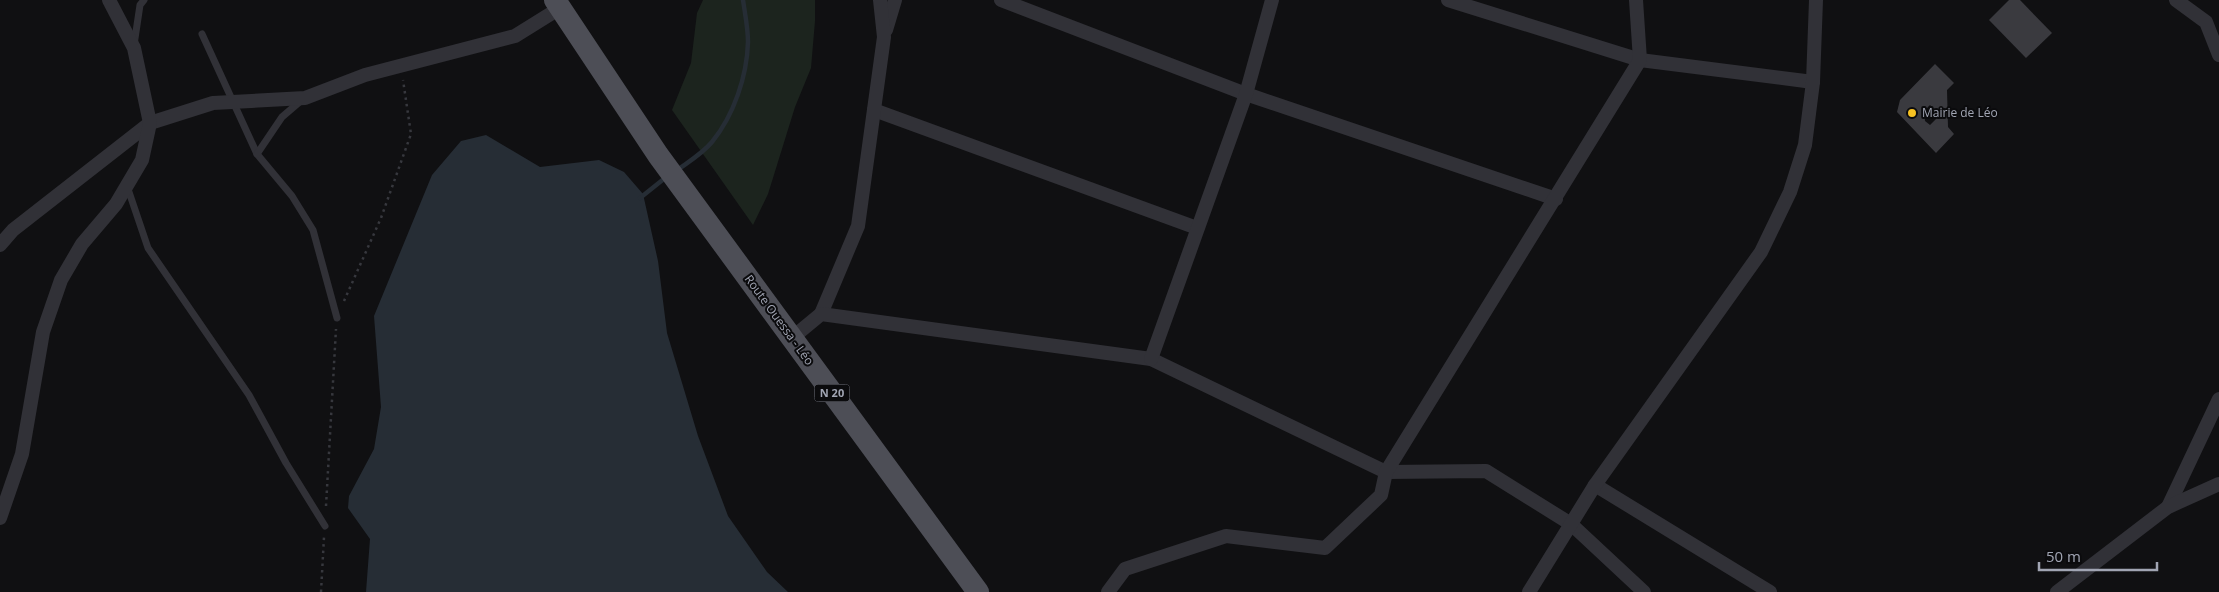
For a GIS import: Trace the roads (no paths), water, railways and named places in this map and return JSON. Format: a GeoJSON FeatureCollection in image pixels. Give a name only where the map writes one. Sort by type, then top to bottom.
{"type":"FeatureCollection","features":[{"type":"Feature","properties":{"kind":"main road","name":"Route Ouessa - Léo"},"geometry":{"type":"LineString","coordinates":[[558,4],[658,155],[978,592]]}},
{"type":"Feature","properties":{"kind":"street"},"geometry":{"type":"LineString","coordinates":[[0,518],[22,454],[43,332],[62,280],[82,244],[116,204],[142,160],[150,123],[134,48],[109,0]]}},
{"type":"Feature","properties":{"kind":"street"},"geometry":{"type":"LineString","coordinates":[[880,0],[884,37]]}},
{"type":"Feature","properties":{"kind":"street"},"geometry":{"type":"LineString","coordinates":[[792,338],[821,314],[858,226],[884,37],[895,0]]}},
{"type":"Feature","properties":{"kind":"street"},"geometry":{"type":"LineString","coordinates":[[1001,0],[1246,94],[1556,200]]}},
{"type":"Feature","properties":{"kind":"street"},"geometry":{"type":"LineString","coordinates":[[1150,359],[1246,94],[1272,0]]}},
{"type":"Feature","properties":{"kind":"street"},"geometry":{"type":"LineString","coordinates":[[1448,0],[1640,60],[1813,82]]}},
{"type":"Feature","properties":{"kind":"street"},"geometry":{"type":"LineString","coordinates":[[1108,592],[1125,569],[1226,536],[1325,548],[1381,495],[1386,472],[1556,200],[1640,60],[1636,0]]}},
{"type":"Feature","properties":{"kind":"street"},"geometry":{"type":"LineString","coordinates":[[1529,592],[1596,484],[1761,252],[1790,192],[1805,146],[1813,82],[1816,0]]}},
{"type":"Feature","properties":{"kind":"street"},"geometry":{"type":"LineString","coordinates":[[2176,0],[2206,22],[2219,55]]}},
{"type":"Feature","properties":{"kind":"street"},"geometry":{"type":"LineString","coordinates":[[0,245],[13,230],[150,123],[213,103],[305,98],[365,75],[515,36],[558,4]]}},
{"type":"Feature","properties":{"kind":"street"},"geometry":{"type":"LineString","coordinates":[[874,110],[1197,228]]}},
{"type":"Feature","properties":{"kind":"street"},"geometry":{"type":"LineString","coordinates":[[821,314],[1150,359],[1386,472],[1486,471],[1571,524],[1644,592]]}},
{"type":"Feature","properties":{"kind":"street"},"geometry":{"type":"LineString","coordinates":[[2168,507],[2219,400]]}},
{"type":"Feature","properties":{"kind":"street"},"geometry":{"type":"LineString","coordinates":[[1596,484],[1752,586],[1770,592]]}},
{"type":"Feature","properties":{"kind":"street"},"geometry":{"type":"LineString","coordinates":[[2065,590],[2168,507],[2219,484]]}},
{"type":"Feature","properties":{"kind":"lane"},"geometry":{"type":"LineString","coordinates":[[134,48],[140,5],[144,0]]}},
{"type":"Feature","properties":{"kind":"lane"},"geometry":{"type":"LineString","coordinates":[[202,34],[257,154],[292,196],[313,230],[336,318]]}},
{"type":"Feature","properties":{"kind":"lane"},"geometry":{"type":"LineString","coordinates":[[257,154],[282,117],[305,98]]}},
{"type":"Feature","properties":{"kind":"lane"},"geometry":{"type":"LineString","coordinates":[[127,186],[148,248],[249,395],[286,463],[325,526]]}},
{"type":"Feature","properties":{"kind":"waterway"},"geometry":{"type":"LineString","coordinates":[[676,171],[712,142],[727,120],[738,95],[745,68],[748,42],[743,0]]}},
{"type":"Feature","properties":{"kind":"waterway"},"geometry":{"type":"LineString","coordinates":[[640,198],[665,178]]}},
{"type":"Feature","properties":{"kind":"place","name":"Mairie de Léo"},"geometry":{"type":"Point","coordinates":[1912,113]}}]}
